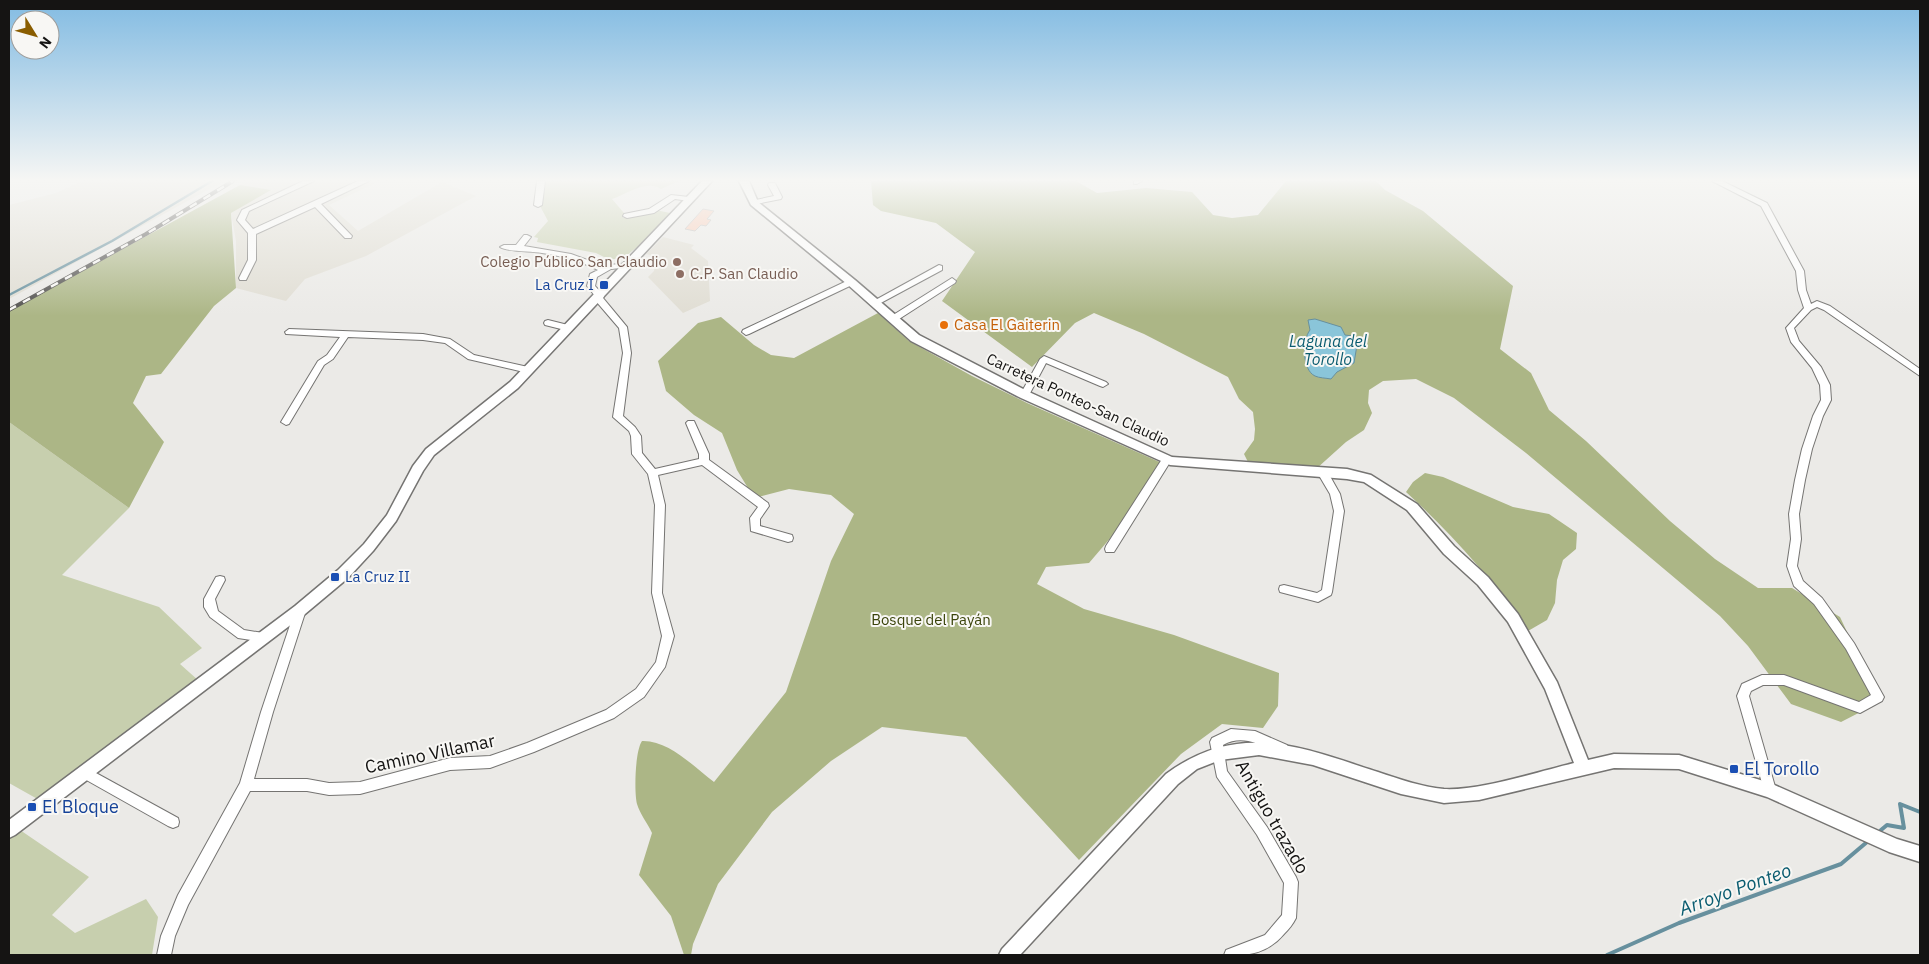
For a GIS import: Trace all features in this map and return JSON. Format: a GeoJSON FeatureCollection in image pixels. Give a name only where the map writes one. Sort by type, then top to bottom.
{"type":"FeatureCollection","features":[{"type":"Feature","properties":{"kind":"street"},"geometry":{"type":"LineString","coordinates":[[243,278],[252,260],[252,233],[246,226]]}},
{"type":"Feature","properties":{"kind":"street"},"geometry":{"type":"LineString","coordinates":[[252,233],[267,226]]}},
{"type":"Feature","properties":{"kind":"street"},"geometry":{"type":"LineString","coordinates":[[338,226],[348,236]]}},
{"type":"Feature","properties":{"kind":"street"},"geometry":{"type":"LineString","coordinates":[[9,830],[265,637],[345,574],[366,552],[402,501],[419,464],[430,452],[491,405],[528,370],[599,297],[664,226]]}},
{"type":"Feature","properties":{"kind":"street","name":"Carretera Ponteo-San Claudio"},"geometry":{"type":"LineString","coordinates":[[783,226],[915,338],[1025,395],[1167,459],[1347,474],[1367,478],[1394,494],[1412,507],[1449,550],[1483,581],[1513,618],[1552,687],[1582,768]]}},
{"type":"Feature","properties":{"kind":"street"},"geometry":{"type":"LineString","coordinates":[[1775,226],[1800,271],[1802,290],[1808,308]]}},
{"type":"Feature","properties":{"kind":"street"},"geometry":{"type":"LineString","coordinates":[[518,247],[527,237]]}},
{"type":"Feature","properties":{"kind":"street"},"geometry":{"type":"LineString","coordinates":[[504,247],[518,247],[583,260],[603,269]]}},
{"type":"Feature","properties":{"kind":"street"},"geometry":{"type":"LineString","coordinates":[[627,265],[603,269],[593,276],[591,281],[591,286],[624,327],[627,353],[618,417],[632,429],[636,436],[637,454],[653,473],[704,460]]}},
{"type":"Feature","properties":{"kind":"street"},"geometry":{"type":"LineString","coordinates":[[874,303],[940,268]]}},
{"type":"Feature","properties":{"kind":"street"},"geometry":{"type":"LineString","coordinates":[[893,319],[952,281]]}},
{"type":"Feature","properties":{"kind":"street"},"geometry":{"type":"LineString","coordinates":[[746,332],[851,282]]}},
{"type":"Feature","properties":{"kind":"street"},"geometry":{"type":"LineString","coordinates":[[1770,790],[1743,696],[1746,688],[1762,680],[1784,680],[1860,708],[1878,696],[1850,646],[1818,601],[1798,584],[1792,566],[1796,539],[1794,514],[1800,480],[1807,450],[1826,400],[1825,385],[1816,367],[1795,342],[1790,328],[1808,308],[1817,304],[1827,308],[1920,373]]}},
{"type":"Feature","properties":{"kind":"street"},"geometry":{"type":"LineString","coordinates":[[548,323],[569,328]]}},
{"type":"Feature","properties":{"kind":"street"},"geometry":{"type":"LineString","coordinates":[[289,332],[423,337],[446,341],[471,358],[528,370]]}},
{"type":"Feature","properties":{"kind":"street"},"geometry":{"type":"LineString","coordinates":[[286,422],[321,363],[330,357],[346,334]]}},
{"type":"Feature","properties":{"kind":"street"},"geometry":{"type":"LineString","coordinates":[[1025,395],[1044,359],[1103,384]]}},
{"type":"Feature","properties":{"kind":"street"},"geometry":{"type":"LineString","coordinates":[[691,423],[704,454],[704,460]]}},
{"type":"Feature","properties":{"kind":"street"},"geometry":{"type":"LineString","coordinates":[[1110,549],[1167,459]]}},
{"type":"Feature","properties":{"kind":"street"},"geometry":{"type":"LineString","coordinates":[[704,460],[764,506],[755,518],[755,528],[788,538]]}},
{"type":"Feature","properties":{"kind":"street"},"geometry":{"type":"LineString","coordinates":[[1284,589],[1318,598],[1327,592],[1339,511],[1335,494],[1322,472]]}},
{"type":"Feature","properties":{"kind":"street","name":"Camino Villamar"},"geometry":{"type":"LineString","coordinates":[[246,785],[308,784],[329,789],[360,788],[450,764],[490,762],[530,748],[610,714],[640,693],[661,664],[668,636],[657,593],[660,504],[653,473]]}},
{"type":"Feature","properties":{"kind":"street"},"geometry":{"type":"LineString","coordinates":[[220,580],[209,599],[210,607],[214,614],[223,623],[242,635],[265,637]]}},
{"type":"Feature","properties":{"kind":"street"},"geometry":{"type":"LineString","coordinates":[[164,955],[168,936],[183,900],[246,785],[300,610]]}},
{"type":"Feature","properties":{"kind":"street"},"geometry":{"type":"LineString","coordinates":[[1009,955],[1172,779],[1192,764],[1219,753],[1259,748],[1289,752],[1401,787],[1444,796],[1479,793],[1614,761],[1679,762],[1770,790],[1895,846],[1920,854]]}},
{"type":"Feature","properties":{"kind":"street","name":"Antiguo trazado"},"geometry":{"type":"LineString","coordinates":[[1219,753],[1221,773],[1262,831],[1291,882],[1289,918],[1270,940],[1231,955]]}},
{"type":"Feature","properties":{"kind":"street"},"geometry":{"type":"LineString","coordinates":[[85,773],[173,822]]}},
{"type":"Feature","properties":{"kind":"shaded area"},"geometry":{"type":"Polygon","coordinates":[[[9,226],[142,226],[9,299],[9,226]]]}},
{"type":"Feature","properties":{"kind":"shaded area"},"geometry":{"type":"Polygon","coordinates":[[[233,226],[352,226],[358,231],[367,226],[421,226],[366,256],[305,279],[286,301],[236,288],[236,241],[233,226]]]}},
{"type":"Feature","properties":{"kind":"shaded area","name":"C.P. San Claudio"},"geometry":{"type":"Polygon","coordinates":[[[663,237],[694,245],[691,248],[708,261],[710,301],[683,313],[648,277],[654,271],[655,264],[650,255],[646,254],[663,237]]]}},
{"type":"Feature","properties":{"kind":"green space"},"geometry":{"type":"Polygon","coordinates":[[[165,226],[232,226],[236,288],[214,306],[161,374],[146,376],[133,403],[164,442],[129,508],[9,422],[9,311],[165,226]]]}},
{"type":"Feature","properties":{"kind":"green space"},"geometry":{"type":"Polygon","coordinates":[[[544,226],[657,226],[637,247],[625,257],[618,259],[608,259],[596,253],[537,242],[538,238],[534,237],[544,226]]]}},
{"type":"Feature","properties":{"kind":"green space"},"geometry":{"type":"Polygon","coordinates":[[[940,226],[1441,226],[1513,286],[1500,349],[1531,373],[1549,410],[1586,441],[1670,521],[1715,559],[1758,588],[1792,588],[1840,617],[1880,702],[1841,722],[1791,704],[1748,646],[1720,616],[1526,453],[1454,398],[1416,379],[1383,381],[1369,390],[1368,403],[1372,413],[1364,430],[1346,442],[1316,469],[1249,464],[1244,454],[1254,440],[1253,412],[1239,399],[1228,377],[1144,334],[1094,313],[1075,323],[1032,367],[942,301],[975,252],[940,226]]]}},
{"type":"Feature","properties":{"kind":"green space","name":"Bosque del Payán"},"geometry":{"type":"Polygon","coordinates":[[[878,313],[909,341],[972,376],[1027,403],[1164,464],[1142,501],[1089,563],[1046,567],[1037,584],[1084,609],[1174,635],[1279,673],[1278,706],[1263,728],[1222,724],[1181,754],[1079,860],[966,737],[882,727],[831,761],[772,812],[718,884],[693,944],[691,955],[684,955],[671,916],[639,875],[652,833],[640,811],[636,798],[635,781],[640,746],[642,741],[662,745],[681,756],[714,782],[786,692],[831,561],[854,514],[831,495],[789,489],[754,498],[737,470],[722,433],[694,415],[666,391],[658,361],[698,323],[721,317],[754,345],[771,355],[794,358],[878,313]]]}},
{"type":"Feature","properties":{"kind":"green space"},"geometry":{"type":"Polygon","coordinates":[[[9,422],[129,508],[62,575],[159,607],[202,648],[180,664],[199,681],[41,801],[9,783],[9,422]]]}},
{"type":"Feature","properties":{"kind":"green space"},"geometry":{"type":"Polygon","coordinates":[[[1425,473],[1443,477],[1513,507],[1549,514],[1577,533],[1576,549],[1563,560],[1557,580],[1555,603],[1547,620],[1528,631],[1471,558],[1440,524],[1406,492],[1413,482],[1425,473]]]}},
{"type":"Feature","properties":{"kind":"green space"},"geometry":{"type":"Polygon","coordinates":[[[20,830],[89,877],[52,915],[75,933],[146,899],[158,917],[152,955],[9,955],[9,837],[20,830]]]}},
{"type":"Feature","properties":{"kind":"water","name":"Laguna del Torollo"},"geometry":{"type":"Polygon","coordinates":[[[1315,319],[1341,327],[1345,335],[1353,336],[1357,345],[1354,363],[1337,372],[1331,379],[1315,376],[1308,368],[1306,361],[1305,347],[1310,330],[1308,320],[1315,319]]]}},
{"type":"Feature","properties":{"kind":"building"},"geometry":{"type":"Polygon","coordinates":[[[688,226],[700,226],[695,231],[685,229],[688,226]]]}},
{"type":"Feature","properties":{"kind":"waterway"},"geometry":{"type":"LineString","coordinates":[[9,295],[137,226]]}},
{"type":"Feature","properties":{"kind":"waterway","name":"Arroyo Ponteo"},"geometry":{"type":"LineString","coordinates":[[1881,830],[1887,825],[1904,828],[1900,804],[1920,812]]}},
{"type":"Feature","properties":{"kind":"waterway","name":"Arroyo Ponteo"},"geometry":{"type":"LineString","coordinates":[[1607,955],[1679,923],[1841,864],[1867,842]]}},
{"type":"Feature","properties":{"kind":"railway"},"geometry":{"type":"LineString","coordinates":[[9,310],[159,226]]}},
{"type":"Feature","properties":{"kind":"place","name":"Colegio Público San Claudio"},"geometry":{"type":"Point","coordinates":[677,262]}},
{"type":"Feature","properties":{"kind":"place","name":"C.P. San Claudio"},"geometry":{"type":"Point","coordinates":[680,274]}},
{"type":"Feature","properties":{"kind":"place","name":"La Cruz I"},"geometry":{"type":"Point","coordinates":[604,285]}},
{"type":"Feature","properties":{"kind":"place","name":"Casa El Gaiterin"},"geometry":{"type":"Point","coordinates":[944,325]}},
{"type":"Feature","properties":{"kind":"place","name":"La Cruz II"},"geometry":{"type":"Point","coordinates":[335,577]}},
{"type":"Feature","properties":{"kind":"place","name":"El Torollo"},"geometry":{"type":"Point","coordinates":[1734,769]}},
{"type":"Feature","properties":{"kind":"place","name":"El Bloque"},"geometry":{"type":"Point","coordinates":[32,807]}}]}
